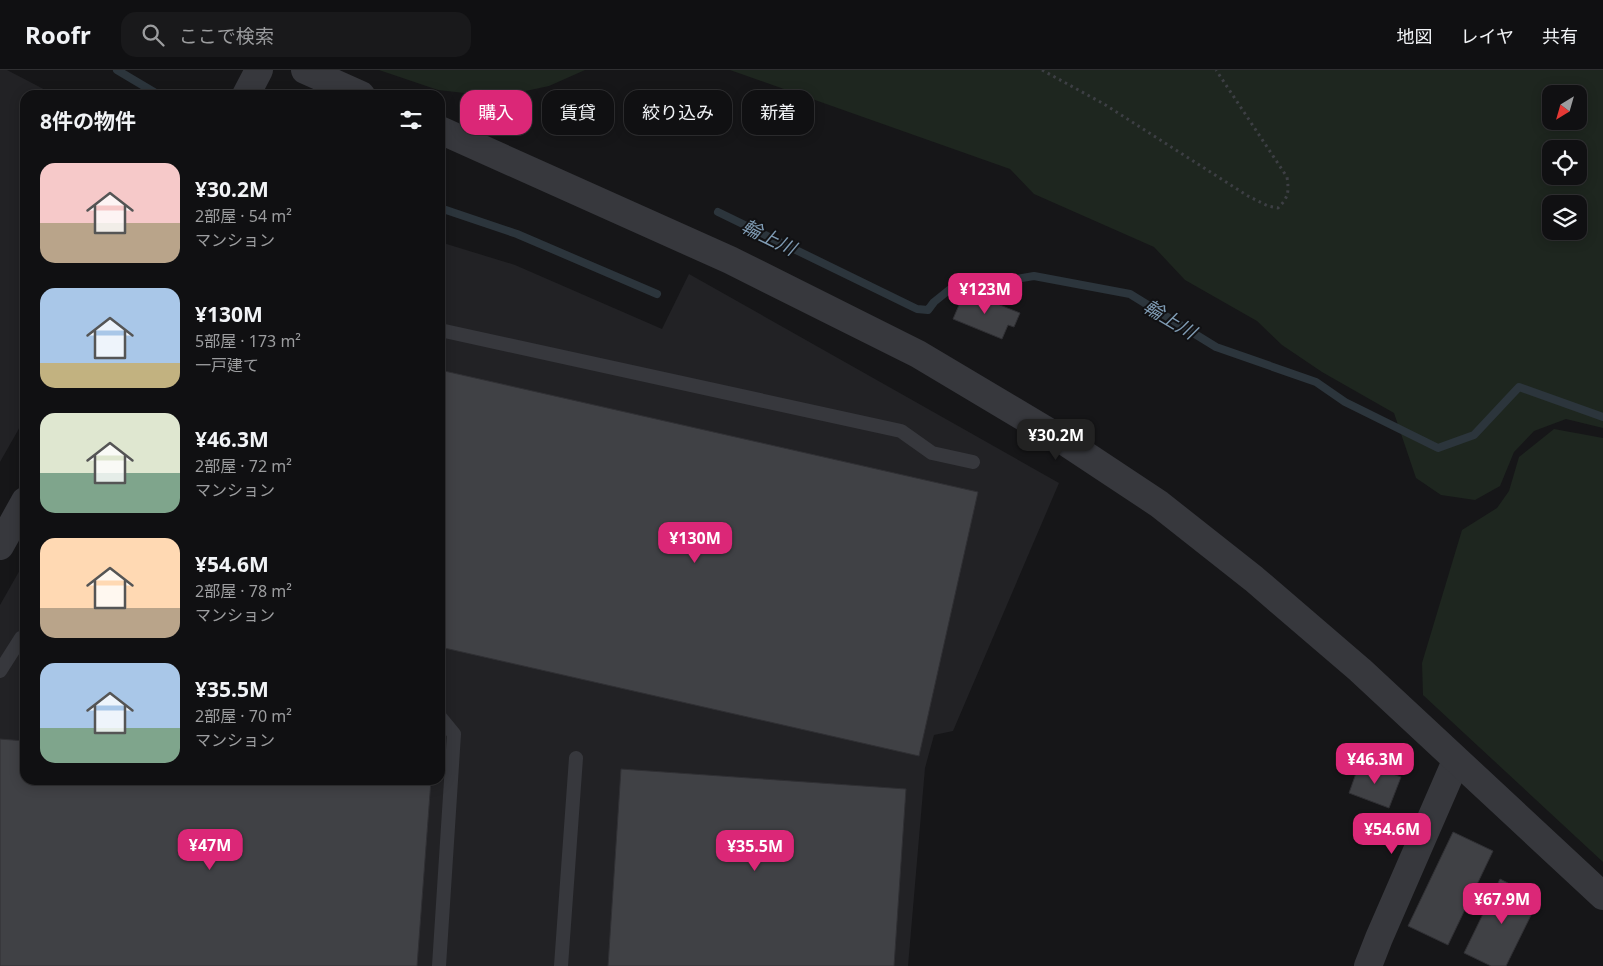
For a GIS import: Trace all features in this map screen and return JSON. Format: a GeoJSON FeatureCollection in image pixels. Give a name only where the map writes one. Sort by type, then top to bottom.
{"type":"FeatureCollection","features":[{"type":"Feature","properties":{"kind":"street"},"geometry":{"type":"LineString","coordinates":[[249,90],[259,70]]}},
{"type":"Feature","properties":{"kind":"street"},"geometry":{"type":"LineString","coordinates":[[305,70],[350,90]]}},
{"type":"Feature","properties":{"kind":"street"},"geometry":{"type":"LineString","coordinates":[[445,132],[730,260],[918,354],[1064,441],[1159,504],[1254,579],[1360,670],[1603,896]]}},
{"type":"Feature","properties":{"kind":"street"},"geometry":{"type":"LineString","coordinates":[[0,546],[20,513]]}},
{"type":"Feature","properties":{"kind":"street"},"geometry":{"type":"LineString","coordinates":[[1368,966],[1456,761]]}},
{"type":"Feature","properties":{"kind":"lane"},"geometry":{"type":"LineString","coordinates":[[445,331],[901,431],[932,453],[973,462]]}},
{"type":"Feature","properties":{"kind":"lane"},"geometry":{"type":"LineString","coordinates":[[0,671],[20,640]]}},
{"type":"Feature","properties":{"kind":"lane"},"geometry":{"type":"LineString","coordinates":[[439,966],[454,734],[445,722]]}},
{"type":"Feature","properties":{"kind":"lane"},"geometry":{"type":"LineString","coordinates":[[561,966],[576,758]]}},
{"type":"Feature","properties":{"kind":"path"},"geometry":{"type":"LineString","coordinates":[[1042,70],[1104,104],[1248,196],[1268,206],[1278,208],[1286,200],[1289,193],[1286,177],[1216,70]]}},
{"type":"Feature","properties":{"kind":"shaded area"},"geometry":{"type":"Polygon","coordinates":[[[0,70],[7,70],[45,90],[20,90],[20,427],[0,462],[0,70]]]}},
{"type":"Feature","properties":{"kind":"shaded area"},"geometry":{"type":"Polygon","coordinates":[[[379,70],[585,70],[549,86],[530,90],[460,90],[460,92],[438,90],[379,70]]]}},
{"type":"Feature","properties":{"kind":"shaded area"},"geometry":{"type":"Polygon","coordinates":[[[730,70],[1603,70],[1603,428],[1566,419],[1534,431],[1514,452],[1500,486],[1475,500],[1441,495],[1416,478],[1394,413],[1322,372],[1282,345],[1257,321],[1185,280],[1154,247],[1034,194],[1010,169],[814,100],[814,90],[787,90],[730,70]]]}},
{"type":"Feature","properties":{"kind":"shaded area"},"geometry":{"type":"Polygon","coordinates":[[[445,244],[515,265],[662,329],[689,274],[1059,483],[953,731],[934,735],[925,768],[908,966],[0,966],[0,605],[20,570],[20,785],[445,785],[445,244]]]}},
{"type":"Feature","properties":{"kind":"shaded area"},"geometry":{"type":"Polygon","coordinates":[[[1554,429],[1603,438],[1603,862],[1423,695],[1422,663],[1462,530],[1497,508],[1509,491],[1519,457],[1554,429]]]}},
{"type":"Feature","properties":{"kind":"building"},"geometry":{"type":"Polygon","coordinates":[[[965,291],[1020,313],[1014,327],[1008,325],[1002,339],[953,319],[965,291]]]}},
{"type":"Feature","properties":{"kind":"building"},"geometry":{"type":"Polygon","coordinates":[[[445,371],[978,492],[919,756],[445,648],[445,371]]]}},
{"type":"Feature","properties":{"kind":"building"},"geometry":{"type":"Polygon","coordinates":[[[0,739],[20,741],[20,785],[431,785],[417,966],[0,966],[0,739]]]}},
{"type":"Feature","properties":{"kind":"building"},"geometry":{"type":"Polygon","coordinates":[[[1360,762],[1401,777],[1389,808],[1349,793],[1360,762]]]}},
{"type":"Feature","properties":{"kind":"building"},"geometry":{"type":"Polygon","coordinates":[[[621,769],[906,789],[894,966],[608,966],[621,769]]]}},
{"type":"Feature","properties":{"kind":"building"},"geometry":{"type":"Polygon","coordinates":[[[1453,832],[1493,851],[1448,945],[1408,926],[1453,832]]]}},
{"type":"Feature","properties":{"kind":"building"},"geometry":{"type":"Polygon","coordinates":[[[1500,879],[1539,899],[1506,966],[1491,966],[1464,953],[1500,879]]]}},
{"type":"Feature","properties":{"kind":"waterway","name":"輪上川"},"geometry":{"type":"LineString","coordinates":[[117,70],[151,90]]}},
{"type":"Feature","properties":{"kind":"waterway","name":"輪上川"},"geometry":{"type":"LineString","coordinates":[[445,210],[517,234],[657,294]]}},
{"type":"Feature","properties":{"kind":"waterway","name":"輪上川"},"geometry":{"type":"LineString","coordinates":[[718,212],[917,309],[928,310],[934,302],[949,290],[1034,276],[1130,294],[1216,347],[1316,382],[1345,402],[1438,448],[1474,435],[1519,387],[1603,417]]}}]}
